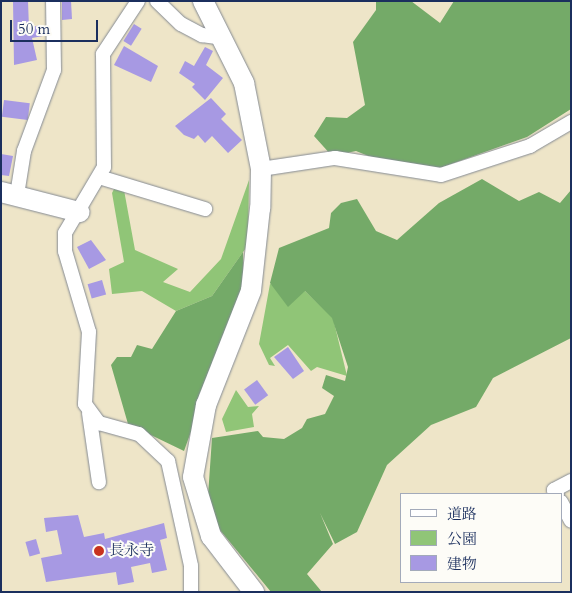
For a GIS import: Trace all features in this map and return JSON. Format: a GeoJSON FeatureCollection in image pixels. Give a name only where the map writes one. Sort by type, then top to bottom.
{"type":"FeatureCollection","features":[{"type":"Feature","properties":{"kind":"street"},"geometry":{"type":"LineString","coordinates":[[53,1],[54,70],[9,193],[78,212]]}},
{"type":"Feature","properties":{"kind":"street"},"geometry":{"type":"LineString","coordinates":[[99,482],[89,413],[85,404],[89,332],[64,251],[66,233],[99,177],[106,144],[103,54],[138,1]]}},
{"type":"Feature","properties":{"kind":"street"},"geometry":{"type":"LineString","coordinates":[[157,1],[181,24],[202,35],[224,38]]}},
{"type":"Feature","properties":{"kind":"street"},"geometry":{"type":"LineString","coordinates":[[203,1],[224,38],[244,83],[261,169],[251,291],[204,412],[193,477],[211,536],[254,592]]}},
{"type":"Feature","properties":{"kind":"street"},"geometry":{"type":"LineString","coordinates":[[261,169],[335,158],[441,176],[530,146],[571,122]]}},
{"type":"Feature","properties":{"kind":"street"},"geometry":{"type":"LineString","coordinates":[[99,177],[205,209]]}},
{"type":"Feature","properties":{"kind":"street"},"geometry":{"type":"LineString","coordinates":[[89,413],[99,423],[139,434],[168,461],[191,566],[190,592]]}},
{"type":"Feature","properties":{"kind":"street"},"geometry":{"type":"LineString","coordinates":[[556,493],[554,490],[571,481]]}},
{"type":"Feature","properties":{"kind":"street"},"geometry":{"type":"LineString","coordinates":[[562,504],[571,521]]}},
{"type":"Feature","properties":{"kind":"green space"},"geometry":{"type":"Polygon","coordinates":[[[376,1],[411,1],[440,23],[454,1],[571,1],[571,109],[527,137],[440,168],[398,168],[356,151],[332,156],[314,136],[326,117],[347,118],[365,105],[353,42],[376,10],[376,1]]]}},
{"type":"Feature","properties":{"kind":"green space"},"geometry":{"type":"Polygon","coordinates":[[[482,179],[519,201],[539,192],[560,203],[571,190],[571,338],[493,378],[476,407],[431,425],[387,465],[357,532],[335,544],[320,513],[333,544],[307,574],[322,592],[271,592],[215,524],[208,496],[212,438],[258,431],[263,437],[284,439],[302,428],[307,419],[325,414],[334,396],[322,388],[326,375],[345,381],[348,367],[332,318],[305,291],[288,307],[270,283],[279,248],[329,228],[331,213],[341,203],[357,199],[376,231],[397,240],[439,203],[482,179]]]}},
{"type":"Feature","properties":{"kind":"green space"},"geometry":{"type":"Polygon","coordinates":[[[249,180],[248,245],[212,296],[176,311],[142,291],[112,294],[109,269],[124,262],[112,193],[115,187],[124,190],[135,250],[178,269],[163,282],[190,292],[221,259],[249,180]]]}},
{"type":"Feature","properties":{"kind":"green space"},"geometry":{"type":"Polygon","coordinates":[[[243,252],[244,285],[184,451],[128,424],[111,365],[117,357],[131,357],[137,345],[152,349],[176,311],[212,296],[243,252]]]}},
{"type":"Feature","properties":{"kind":"green space"},"geometry":{"type":"Polygon","coordinates":[[[270,284],[305,291],[333,318],[347,376],[317,367],[311,371],[288,345],[270,358],[275,366],[269,365],[259,344],[270,284]]]}},
{"type":"Feature","properties":{"kind":"green space"},"geometry":{"type":"Polygon","coordinates":[[[236,390],[248,407],[259,406],[252,414],[254,427],[226,432],[222,419],[236,390]]]}},
{"type":"Feature","properties":{"kind":"building"},"geometry":{"type":"Polygon","coordinates":[[[13,1],[28,1],[29,28],[40,25],[43,36],[32,38],[37,60],[14,65],[13,1]]]}},
{"type":"Feature","properties":{"kind":"building"},"geometry":{"type":"Polygon","coordinates":[[[62,1],[71,1],[72,19],[62,20],[62,1]]]}},
{"type":"Feature","properties":{"kind":"building"},"geometry":{"type":"Polygon","coordinates":[[[134,24],[142,29],[131,46],[123,41],[134,24]]]}},
{"type":"Feature","properties":{"kind":"building"},"geometry":{"type":"Polygon","coordinates":[[[124,46],[158,66],[151,82],[114,65],[124,46]]]}},
{"type":"Feature","properties":{"kind":"building"},"geometry":{"type":"Polygon","coordinates":[[[205,47],[213,51],[206,65],[223,78],[205,100],[192,87],[195,84],[179,73],[185,61],[194,66],[205,47]]]}},
{"type":"Feature","properties":{"kind":"building"},"geometry":{"type":"Polygon","coordinates":[[[211,98],[226,114],[221,119],[242,140],[228,153],[212,136],[205,143],[198,135],[194,139],[184,135],[175,126],[211,98]]]}},
{"type":"Feature","properties":{"kind":"building"},"geometry":{"type":"Polygon","coordinates":[[[4,100],[30,103],[28,120],[2,117],[4,100]]]}},
{"type":"Feature","properties":{"kind":"building"},"geometry":{"type":"Polygon","coordinates":[[[1,154],[13,156],[9,176],[1,175],[1,154]]]}},
{"type":"Feature","properties":{"kind":"building"},"geometry":{"type":"Polygon","coordinates":[[[91,240],[106,260],[89,269],[77,247],[91,240]]]}},
{"type":"Feature","properties":{"kind":"building"},"geometry":{"type":"Polygon","coordinates":[[[102,280],[106,294],[92,299],[88,284],[102,280]]]}},
{"type":"Feature","properties":{"kind":"building"},"geometry":{"type":"Polygon","coordinates":[[[288,347],[304,371],[293,379],[274,357],[288,347]]]}},
{"type":"Feature","properties":{"kind":"building"},"geometry":{"type":"Polygon","coordinates":[[[257,380],[268,395],[255,405],[244,389],[257,380]]]}},
{"type":"Feature","properties":{"kind":"building","name":"長永寺"},"geometry":{"type":"Polygon","coordinates":[[[78,515],[84,537],[104,533],[105,539],[164,523],[167,538],[160,540],[167,570],[152,573],[150,563],[131,567],[134,582],[118,585],[116,572],[46,582],[41,558],[62,554],[57,530],[46,532],[44,518],[78,515]]]}},
{"type":"Feature","properties":{"kind":"building"},"geometry":{"type":"Polygon","coordinates":[[[36,539],[40,553],[30,556],[25,542],[36,539]]]}},
{"type":"Feature","properties":{"kind":"place","name":"長永寺"},"geometry":{"type":"Point","coordinates":[99,551]}}]}
